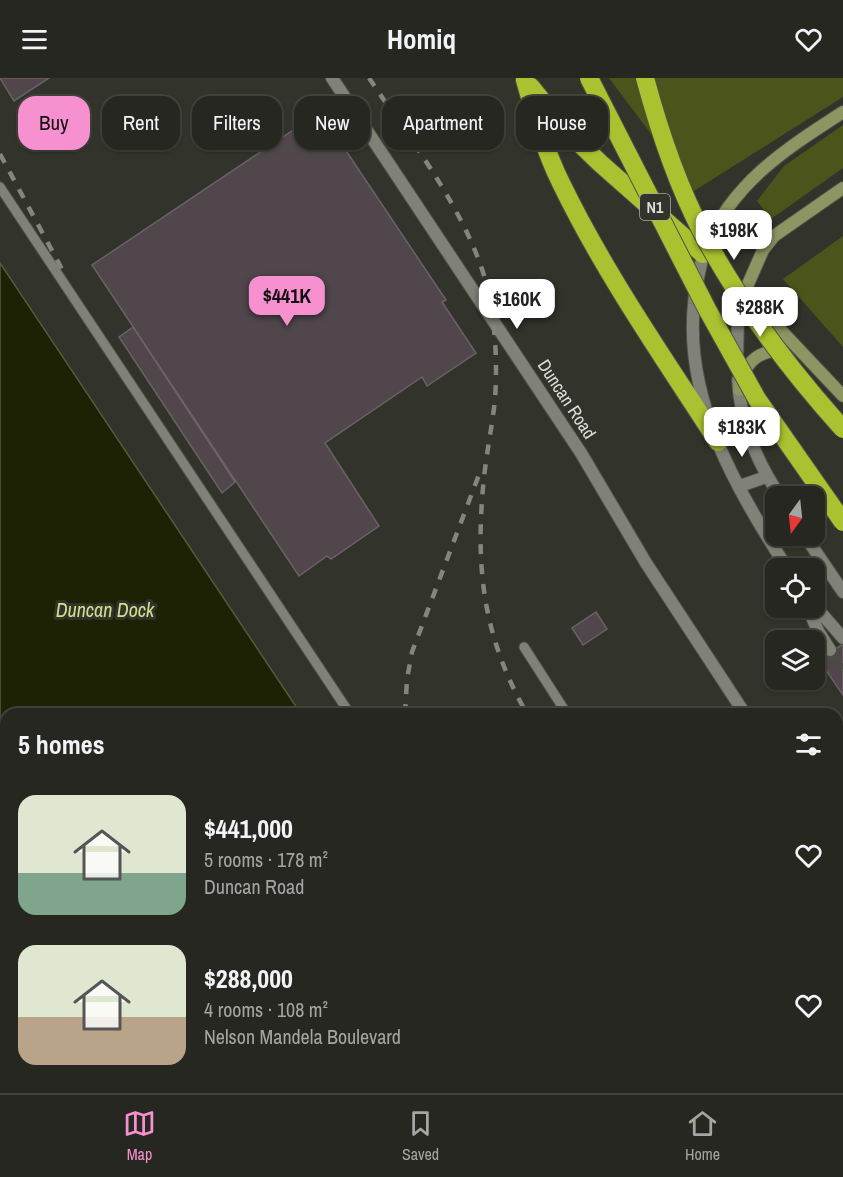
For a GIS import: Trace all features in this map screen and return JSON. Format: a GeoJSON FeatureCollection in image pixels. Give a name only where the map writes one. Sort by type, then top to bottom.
{"type":"FeatureCollection","features":[{"type":"Feature","properties":{"kind":"highway","name":"N1"},"geometry":{"type":"LineString","coordinates":[[589,78],[701,299],[745,379],[768,417],[843,522]]}},
{"type":"Feature","properties":{"kind":"highway"},"geometry":{"type":"LineString","coordinates":[[645,78],[676,174],[702,231],[769,340],[843,429]]}},
{"type":"Feature","properties":{"kind":"highway"},"geometry":{"type":"LineString","coordinates":[[524,79],[562,127],[608,171],[703,254]]}},
{"type":"Feature","properties":{"kind":"highway"},"geometry":{"type":"LineString","coordinates":[[524,79],[536,120],[561,183],[612,276],[718,442]]}},
{"type":"Feature","properties":{"kind":"main road"},"geometry":{"type":"LineString","coordinates":[[843,112],[776,157],[737,194],[720,218],[703,254],[745,291],[843,396]]}},
{"type":"Feature","properties":{"kind":"main road"},"geometry":{"type":"LineString","coordinates":[[745,291],[763,249],[774,236],[843,188]]}},
{"type":"Feature","properties":{"kind":"main road"},"geometry":{"type":"LineString","coordinates":[[739,390],[741,379],[750,361],[766,351],[791,351],[813,363]]}},
{"type":"Feature","properties":{"kind":"street","name":"Duncan Road"},"geometry":{"type":"LineString","coordinates":[[332,78],[581,453],[646,563],[741,708]]}},
{"type":"Feature","properties":{"kind":"street"},"geometry":{"type":"LineString","coordinates":[[703,254],[694,304],[694,335],[700,385],[718,442],[760,526],[781,558]]}},
{"type":"Feature","properties":{"kind":"street"},"geometry":{"type":"LineString","coordinates":[[745,291],[738,316],[736,336],[739,390],[755,453],[773,486]]}},
{"type":"Feature","properties":{"kind":"street"},"geometry":{"type":"LineString","coordinates":[[740,486],[766,477]]}},
{"type":"Feature","properties":{"kind":"street"},"geometry":{"type":"LineString","coordinates":[[813,546],[843,592]]}},
{"type":"Feature","properties":{"kind":"street"},"geometry":{"type":"LineString","coordinates":[[825,616],[843,638]]}},
{"type":"Feature","properties":{"kind":"street"},"geometry":{"type":"LineString","coordinates":[[812,618],[830,650]]}},
{"type":"Feature","properties":{"kind":"lane"},"geometry":{"type":"LineString","coordinates":[[0,187],[346,708]]}},
{"type":"Feature","properties":{"kind":"lane"},"geometry":{"type":"LineString","coordinates":[[524,647],[563,708]]}},
{"type":"Feature","properties":{"kind":"green space"},"geometry":{"type":"Polygon","coordinates":[[[609,78],[843,78],[843,97],[694,191],[609,78]]]}},
{"type":"Feature","properties":{"kind":"green space"},"geometry":{"type":"Polygon","coordinates":[[[843,125],[843,168],[771,219],[757,201],[784,166],[843,125]]]}},
{"type":"Feature","properties":{"kind":"green space"},"geometry":{"type":"Polygon","coordinates":[[[843,236],[843,347],[783,279],[843,236]]]}},
{"type":"Feature","properties":{"kind":"water","name":"Duncan Dock"},"geometry":{"type":"Polygon","coordinates":[[[0,263],[297,708],[0,708],[0,263]]]}},
{"type":"Feature","properties":{"kind":"building"},"geometry":{"type":"Polygon","coordinates":[[[0,78],[49,78],[22,96],[18,96],[14,101],[0,78]]]}},
{"type":"Feature","properties":{"kind":"building"},"geometry":{"type":"Polygon","coordinates":[[[294,129],[294,150],[345,150],[446,300],[442,302],[476,353],[427,386],[422,377],[325,443],[379,526],[331,559],[327,556],[299,576],[92,265],[263,150],[282,150],[282,138],[294,129]]]}},
{"type":"Feature","properties":{"kind":"building"},"geometry":{"type":"Polygon","coordinates":[[[133,327],[235,482],[222,493],[119,337],[133,327]]]}},
{"type":"Feature","properties":{"kind":"building"},"geometry":{"type":"Polygon","coordinates":[[[596,612],[607,629],[583,645],[572,628],[596,612]]]}},
{"type":"Feature","properties":{"kind":"building"},"geometry":{"type":"Polygon","coordinates":[[[843,644],[843,695],[825,669],[825,656],[843,644]]]}},
{"type":"Feature","properties":{"kind":"tunnel"},"geometry":{"type":"LineString","coordinates":[[830,650],[843,669]]}},
{"type":"Feature","properties":{"kind":"railway"},"geometry":{"type":"LineString","coordinates":[[369,78],[442,186],[473,245],[484,275],[493,317],[496,376],[481,509],[482,570],[491,627],[500,656],[524,708]]}},
{"type":"Feature","properties":{"kind":"railway"},"geometry":{"type":"LineString","coordinates":[[0,154],[63,271]]}},
{"type":"Feature","properties":{"kind":"railway"},"geometry":{"type":"LineString","coordinates":[[405,708],[412,652],[480,472]]}}]}
